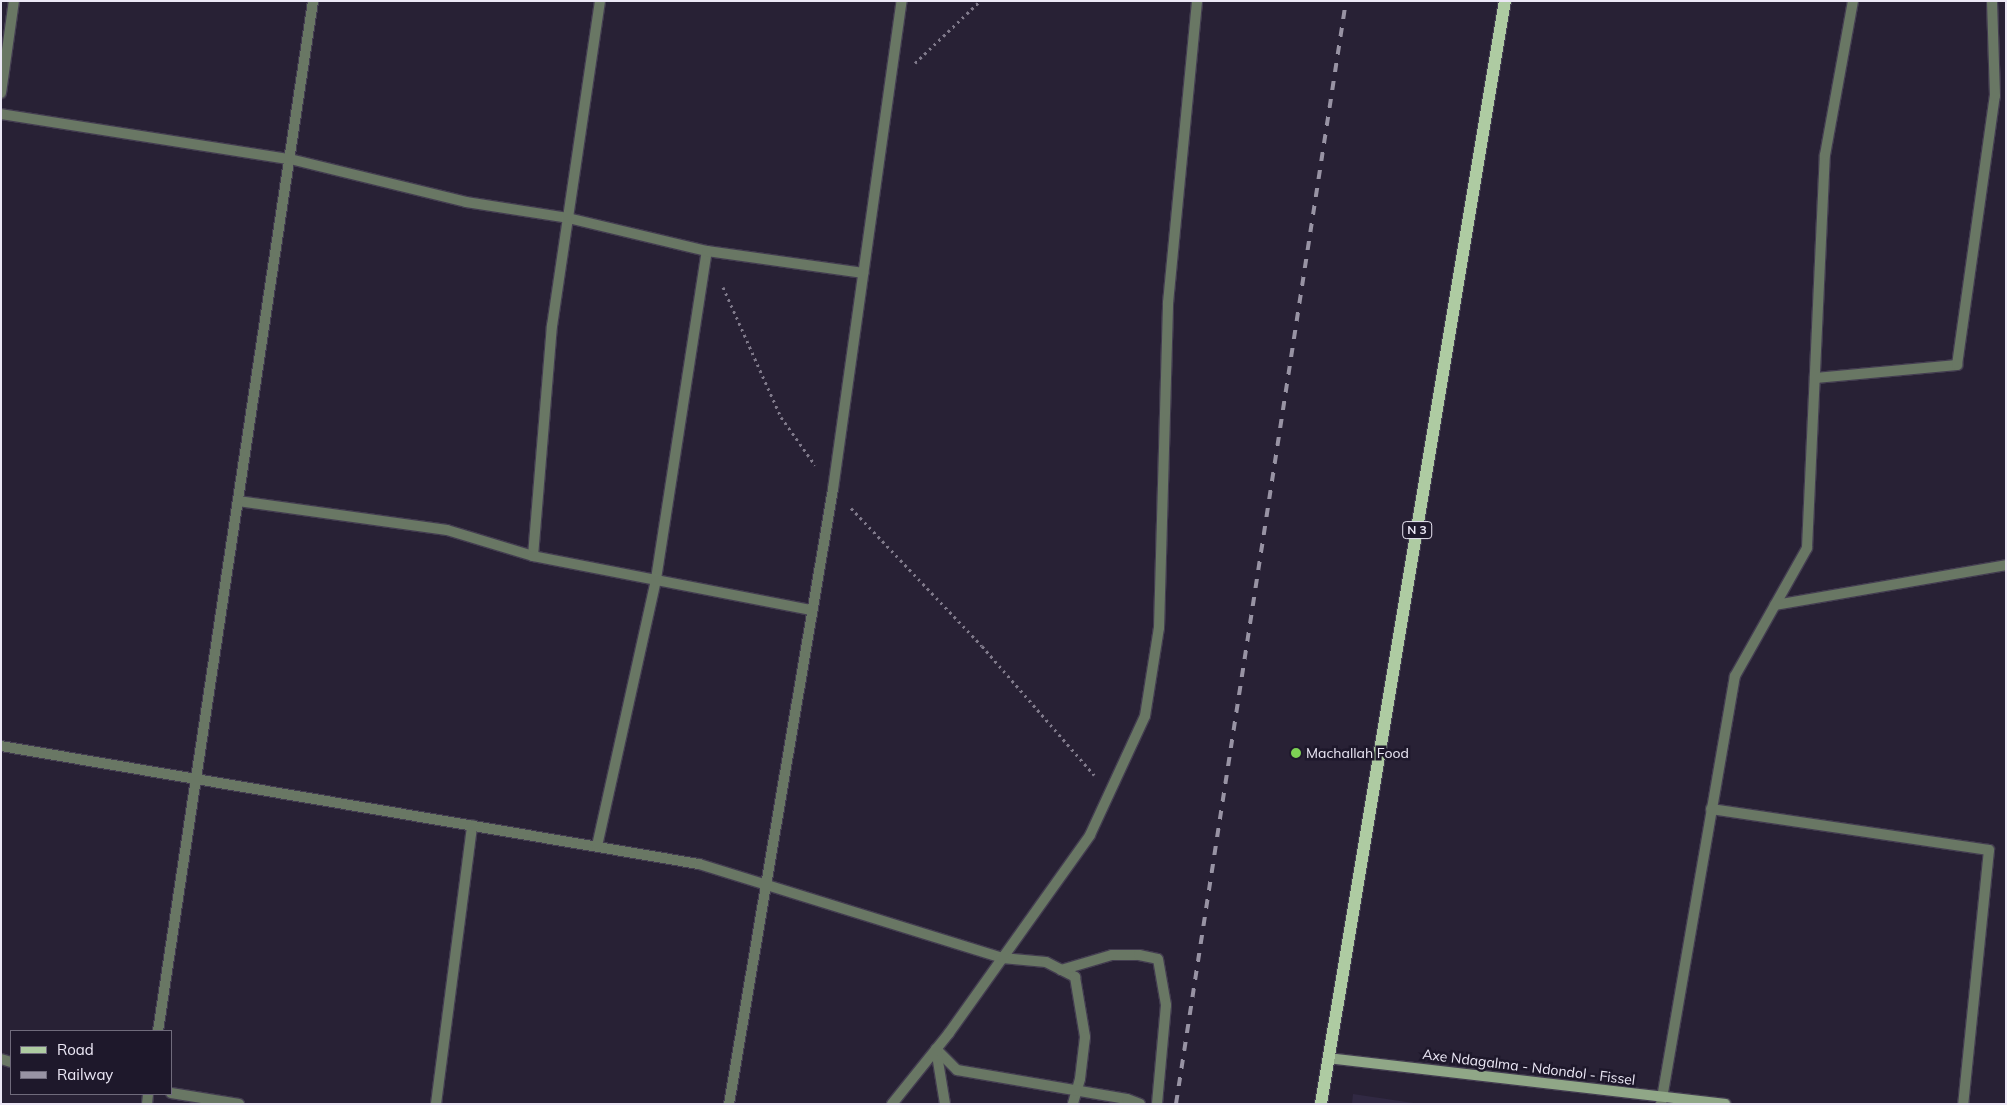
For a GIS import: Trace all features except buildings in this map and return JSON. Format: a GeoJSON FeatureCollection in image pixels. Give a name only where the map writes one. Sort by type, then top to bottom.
{"type":"FeatureCollection","features":[{"type":"Feature","properties":{"kind":"main road","name":"N 3"},"geometry":{"type":"LineString","coordinates":[[1321,1104],[1505,1]]}},
{"type":"Feature","properties":{"kind":"main road","name":"Axe Ndagalma - Ndondol - Fissel"},"geometry":{"type":"LineString","coordinates":[[1328,1058],[1661,1100],[1726,1104]]}},
{"type":"Feature","properties":{"kind":"street"},"geometry":{"type":"LineString","coordinates":[[1,93],[14,1]]}},
{"type":"Feature","properties":{"kind":"street"},"geometry":{"type":"LineString","coordinates":[[158,1030],[313,1]]}},
{"type":"Feature","properties":{"kind":"street"},"geometry":{"type":"LineString","coordinates":[[533,556],[552,326],[600,1]]}},
{"type":"Feature","properties":{"kind":"street"},"geometry":{"type":"LineString","coordinates":[[729,1104],[832,489],[902,1]]}},
{"type":"Feature","properties":{"kind":"street"},"geometry":{"type":"LineString","coordinates":[[892,1104],[936,1049],[1090,835],[1145,716],[1159,628],[1168,304],[1197,1]]}},
{"type":"Feature","properties":{"kind":"street"},"geometry":{"type":"LineString","coordinates":[[1661,1100],[1735,676],[1807,548],[1826,155],[1853,1]]}},
{"type":"Feature","properties":{"kind":"street"},"geometry":{"type":"LineString","coordinates":[[1815,378],[1958,365],[1995,96],[1992,1]]}},
{"type":"Feature","properties":{"kind":"street"},"geometry":{"type":"LineString","coordinates":[[1,114],[290,159],[466,202],[568,218],[707,251],[863,273]]}},
{"type":"Feature","properties":{"kind":"street"},"geometry":{"type":"LineString","coordinates":[[597,846],[656,579],[707,251]]}},
{"type":"Feature","properties":{"kind":"street"},"geometry":{"type":"LineString","coordinates":[[238,501],[447,530],[533,556],[812,610]]}},
{"type":"Feature","properties":{"kind":"street"},"geometry":{"type":"LineString","coordinates":[[1776,605],[2006,565]]}},
{"type":"Feature","properties":{"kind":"street"},"geometry":{"type":"LineString","coordinates":[[1,746],[699,864],[1002,958],[1046,962],[1075,977],[1085,1036],[1077,1091],[1073,1104]]}},
{"type":"Feature","properties":{"kind":"street"},"geometry":{"type":"LineString","coordinates":[[1711,809],[1989,850],[1962,1104]]}},
{"type":"Feature","properties":{"kind":"street"},"geometry":{"type":"LineString","coordinates":[[436,1104],[472,825]]}},
{"type":"Feature","properties":{"kind":"street"},"geometry":{"type":"LineString","coordinates":[[1061,970],[1112,955],[1138,955],[1158,959],[1166,1005],[1157,1104]]}},
{"type":"Feature","properties":{"kind":"street"},"geometry":{"type":"LineString","coordinates":[[936,1049],[957,1070],[1127,1099],[1140,1104]]}},
{"type":"Feature","properties":{"kind":"street"},"geometry":{"type":"LineString","coordinates":[[936,1049],[945,1104]]}},
{"type":"Feature","properties":{"kind":"street"},"geometry":{"type":"LineString","coordinates":[[172,1093],[239,1104]]}},
{"type":"Feature","properties":{"kind":"path"},"geometry":{"type":"LineString","coordinates":[[891,85],[980,1]]}},
{"type":"Feature","properties":{"kind":"path"},"geometry":{"type":"LineString","coordinates":[[723,286],[781,417],[832,489],[982,646],[1109,792]]}},
{"type":"Feature","properties":{"kind":"shaded area"},"geometry":{"type":"Polygon","coordinates":[[[1353,1094],[1420,1104],[1352,1104],[1353,1094]]]}},
{"type":"Feature","properties":{"kind":"railway"},"geometry":{"type":"LineString","coordinates":[[1176,1104],[1346,1]]}},
{"type":"Feature","properties":{"kind":"place","name":"Machallah Food"},"geometry":{"type":"Point","coordinates":[1296,753]}}]}
